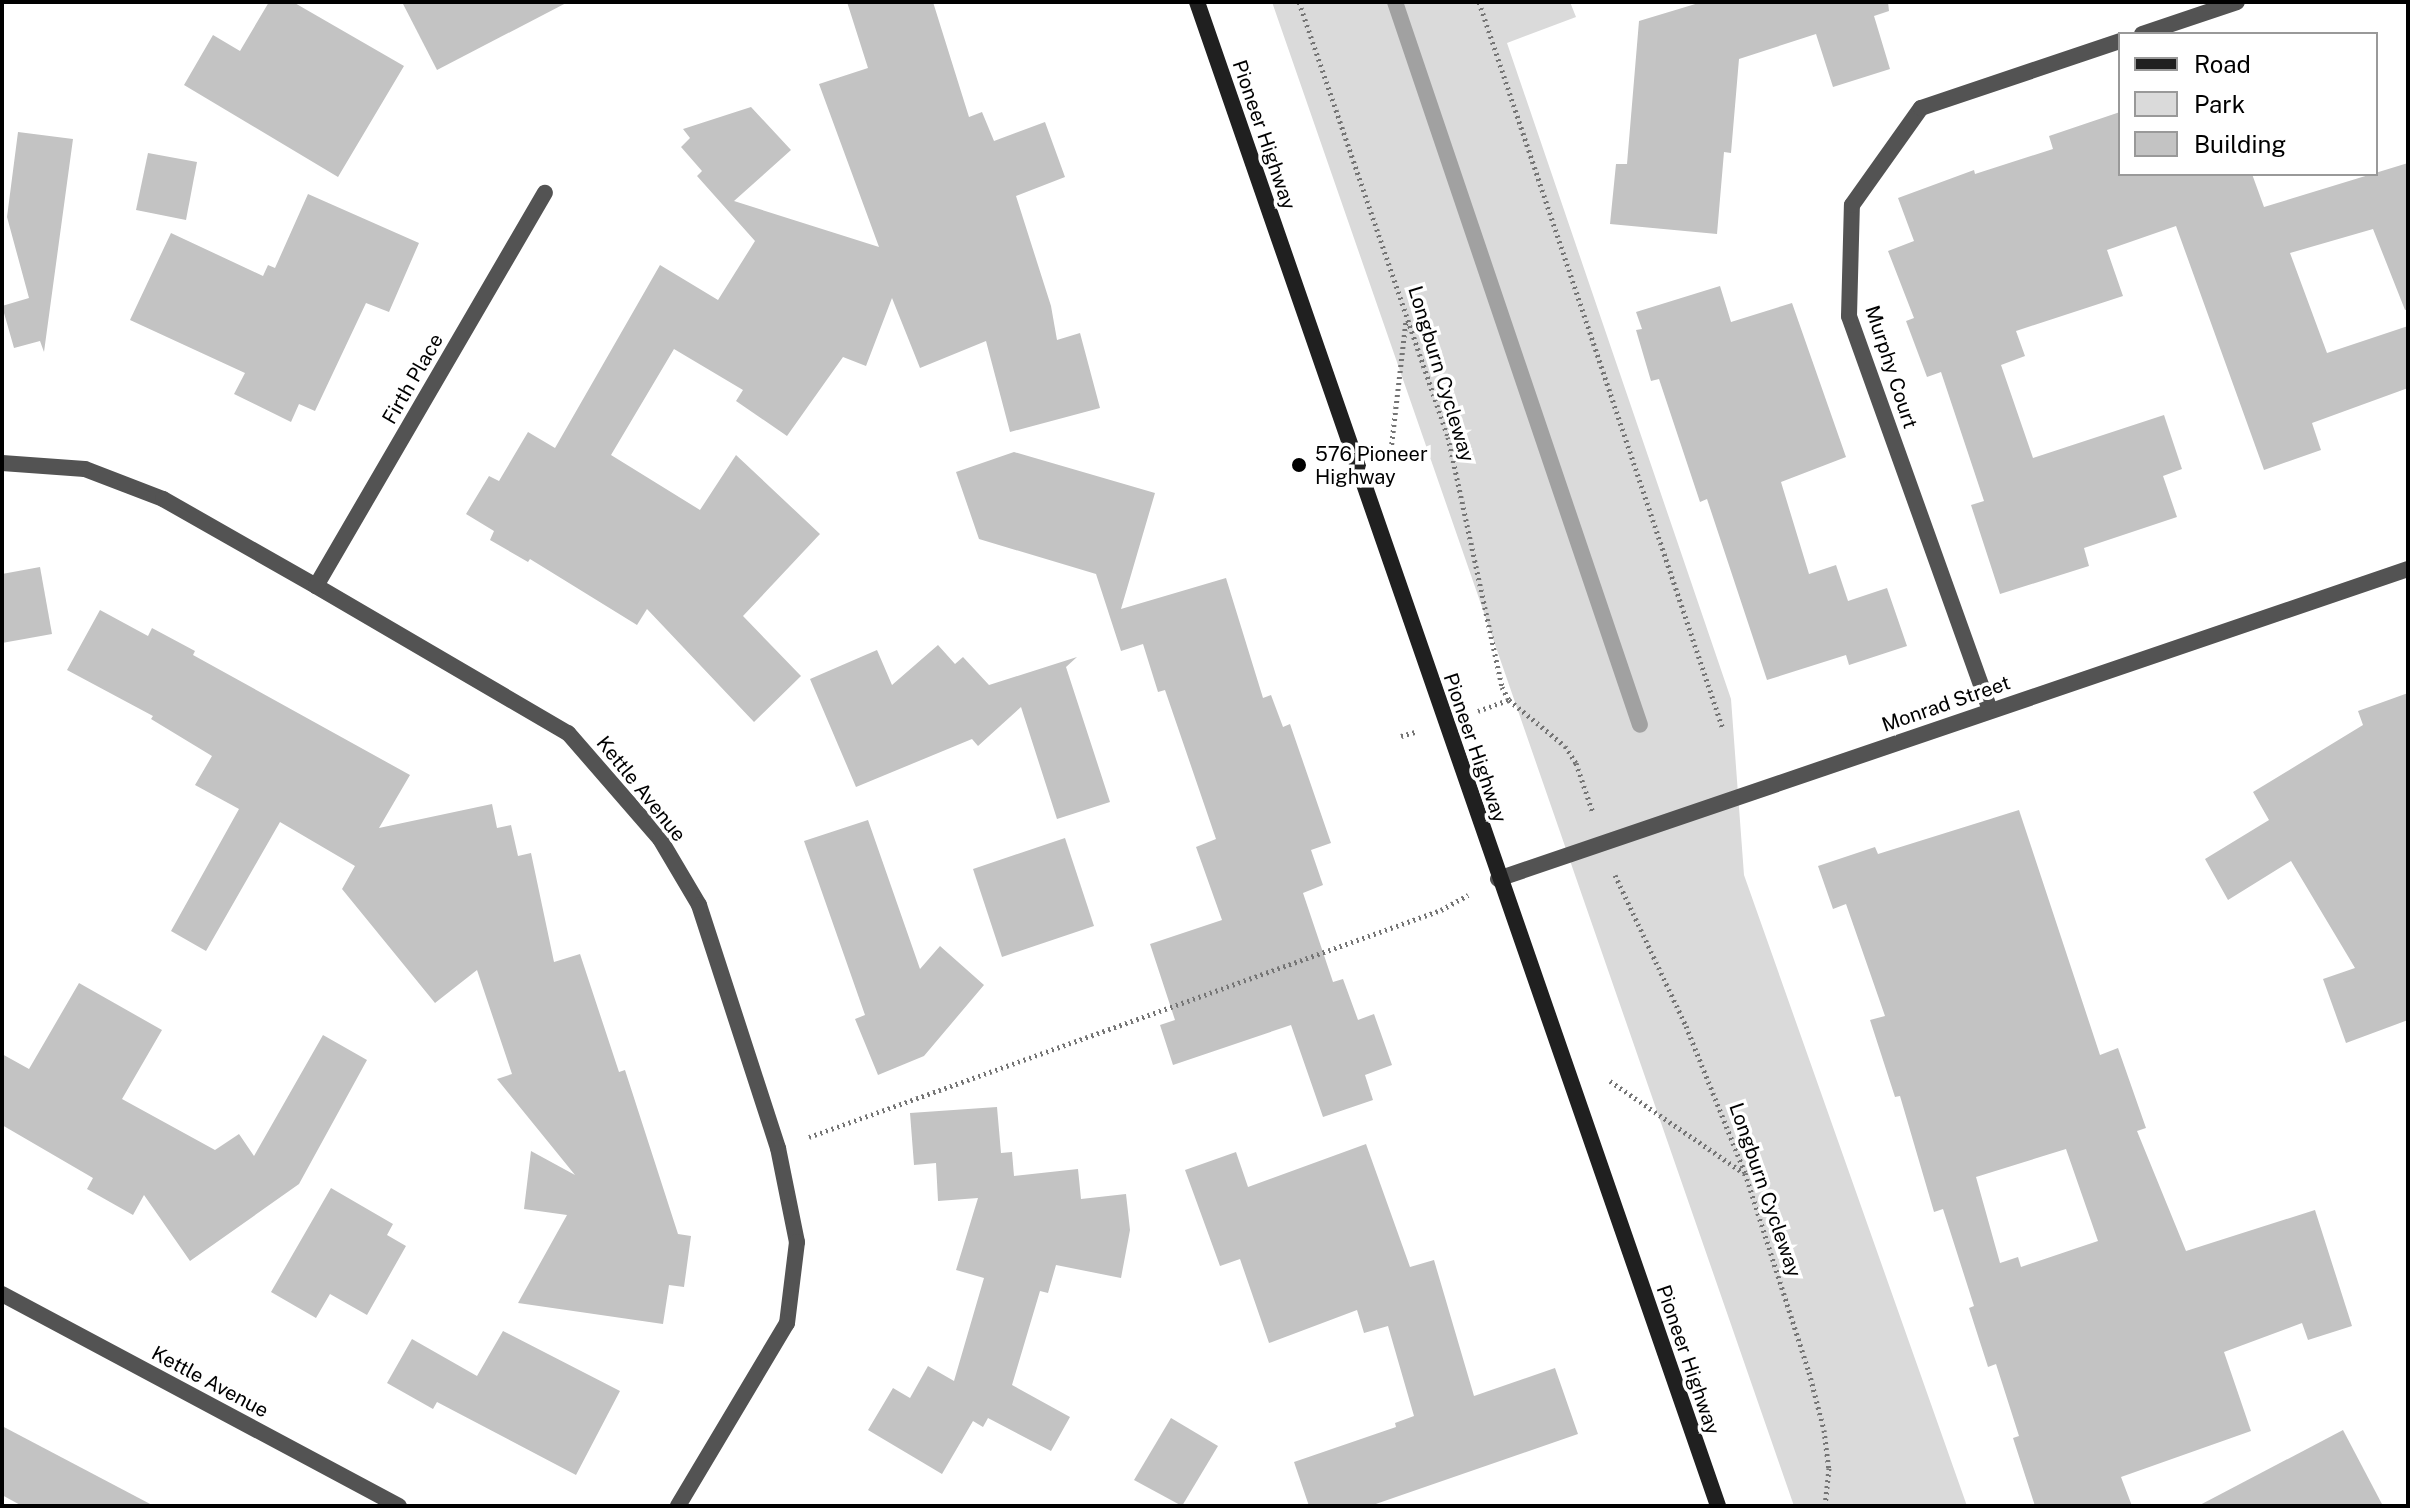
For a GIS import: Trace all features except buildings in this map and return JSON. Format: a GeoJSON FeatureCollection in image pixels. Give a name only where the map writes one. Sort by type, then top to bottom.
{"type":"FeatureCollection","features":[{"type":"Feature","properties":{"kind":"main road","name":"Pioneer Highway"},"geometry":{"type":"LineString","coordinates":[[1197,2],[1498,879],[1718,1506]]}},
{"type":"Feature","properties":{"kind":"street"},"geometry":{"type":"LineString","coordinates":[[2148,32],[2237,2]]}},
{"type":"Feature","properties":{"kind":"street","name":"Murphy Court"},"geometry":{"type":"LineString","coordinates":[[1990,710],[1849,316],[1852,205],[1921,108],[2118,42]]}},
{"type":"Feature","properties":{"kind":"street","name":"Firth Place"},"geometry":{"type":"LineString","coordinates":[[316,586],[545,193]]}},
{"type":"Feature","properties":{"kind":"street","name":"Kettle Avenue"},"geometry":{"type":"LineString","coordinates":[[2,463],[85,469],[163,499],[316,586],[568,733],[660,839],[699,905],[778,1148],[797,1242],[787,1323],[678,1506]]}},
{"type":"Feature","properties":{"kind":"street","name":"Monrad Street"},"geometry":{"type":"LineString","coordinates":[[1498,879],[2408,569]]}},
{"type":"Feature","properties":{"kind":"street","name":"Kettle Avenue"},"geometry":{"type":"LineString","coordinates":[[2,1294],[399,1506]]}},
{"type":"Feature","properties":{"kind":"path","name":"Longburn Cycleway"},"geometry":{"type":"LineString","coordinates":[[1299,2],[1448,437],[1498,675],[1509,700]]}},
{"type":"Feature","properties":{"kind":"path"},"geometry":{"type":"LineString","coordinates":[[1479,2],[1723,729]]}},
{"type":"Feature","properties":{"kind":"path"},"geometry":{"type":"LineString","coordinates":[[1390,456],[1407,316]]}},
{"type":"Feature","properties":{"kind":"path"},"geometry":{"type":"LineString","coordinates":[[1497,704],[1509,700],[1565,746],[1576,763],[1583,783]]}},
{"type":"Feature","properties":{"kind":"path"},"geometry":{"type":"LineString","coordinates":[[778,1148],[1441,910],[1498,879]]}},
{"type":"Feature","properties":{"kind":"path","name":"Longburn Cycleway"},"geometry":{"type":"LineString","coordinates":[[1623,899],[1686,1026],[1745,1173],[1809,1372],[1824,1430],[1829,1468],[1825,1506]]}},
{"type":"Feature","properties":{"kind":"path"},"geometry":{"type":"LineString","coordinates":[[1607,1079],[1745,1173]]}},
{"type":"Feature","properties":{"kind":"green space"},"geometry":{"type":"Polygon","coordinates":[[[1272,2],[1570,2],[1576,17],[1507,43],[1731,699],[1744,875],[1967,1506],[1794,1506],[1272,2]]]}},
{"type":"Feature","properties":{"kind":"waterway"},"geometry":{"type":"LineString","coordinates":[[1395,2],[1640,725]]}},
{"type":"Feature","properties":{"kind":"place","name":"576 Pioneer Highway"},"geometry":{"type":"Point","coordinates":[1299,465]}}]}
